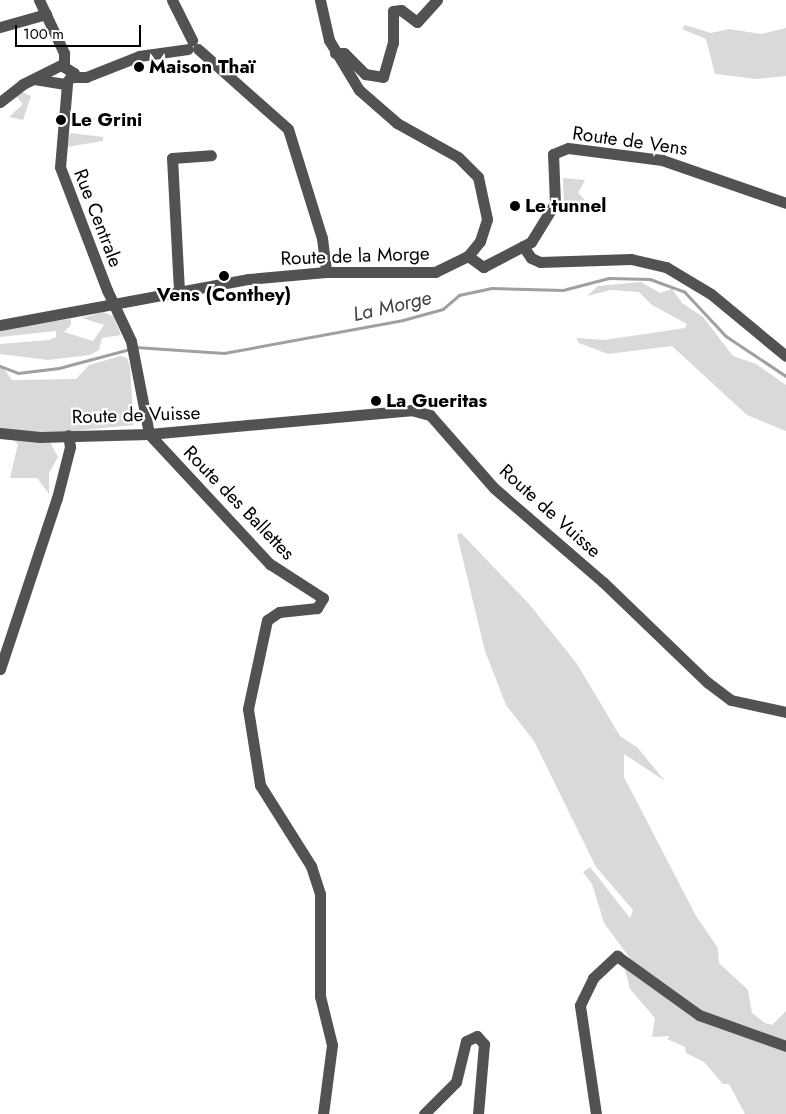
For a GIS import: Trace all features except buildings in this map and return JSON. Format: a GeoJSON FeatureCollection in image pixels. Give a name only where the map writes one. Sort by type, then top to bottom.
{"type":"FeatureCollection","features":[{"type":"Feature","properties":{"kind":"street","name":"Rue Centrale"},"geometry":{"type":"LineString","coordinates":[[39,0],[64,53],[61,66],[66,81],[60,166],[112,303],[132,341],[149,434]]}},
{"type":"Feature","properties":{"kind":"street"},"geometry":{"type":"LineString","coordinates":[[172,0],[193,46],[288,129],[322,238],[326,272]]}},
{"type":"Feature","properties":{"kind":"street","name":"Route de la Morge"},"geometry":{"type":"LineString","coordinates":[[0,324],[179,291],[326,272],[424,273],[447,268],[468,256],[480,241],[487,220],[484,191],[478,177],[458,157],[368,100],[335,53],[320,0]]}},
{"type":"Feature","properties":{"kind":"street"},"geometry":{"type":"LineString","coordinates":[[335,53],[344,53],[365,74],[383,77],[393,43],[390,15],[398,9],[417,22],[437,0]]}},
{"type":"Feature","properties":{"kind":"street"},"geometry":{"type":"LineString","coordinates":[[0,27],[46,14]]}},
{"type":"Feature","properties":{"kind":"street"},"geometry":{"type":"LineString","coordinates":[[34,79],[66,81],[86,77],[139,56],[193,46]]}},
{"type":"Feature","properties":{"kind":"street","name":"Rue Centrale"},"geometry":{"type":"LineString","coordinates":[[61,66],[72,69],[66,81]]}},
{"type":"Feature","properties":{"kind":"street"},"geometry":{"type":"LineString","coordinates":[[0,102],[34,79],[61,66]]}},
{"type":"Feature","properties":{"kind":"street","name":"Route de Vens"},"geometry":{"type":"LineString","coordinates":[[523,246],[536,236],[555,203],[553,154],[568,148],[672,162],[786,203]]}},
{"type":"Feature","properties":{"kind":"street"},"geometry":{"type":"LineString","coordinates":[[179,291],[172,158],[211,155]]}},
{"type":"Feature","properties":{"kind":"street"},"geometry":{"type":"LineString","coordinates":[[468,256],[483,267],[523,246],[531,258],[540,262],[631,258],[666,267],[711,294],[786,356]]}},
{"type":"Feature","properties":{"kind":"street","name":"Route de Vuisse"},"geometry":{"type":"LineString","coordinates":[[0,433],[149,434],[411,410],[430,415],[494,488],[603,582],[708,682],[731,700],[786,712]]}},
{"type":"Feature","properties":{"kind":"street"},"geometry":{"type":"LineString","coordinates":[[0,669],[57,498],[70,447],[68,434]]}},
{"type":"Feature","properties":{"kind":"street","name":"Route des Ballettes"},"geometry":{"type":"LineString","coordinates":[[149,434],[270,564],[323,598],[317,608],[279,612],[267,620],[248,708],[260,785],[311,866],[320,894],[320,996],[332,1045],[323,1114]]}},
{"type":"Feature","properties":{"kind":"street"},"geometry":{"type":"LineString","coordinates":[[596,1114],[580,1005],[593,978],[611,958],[623,957],[675,1002],[699,1015],[786,1046]]}},
{"type":"Feature","properties":{"kind":"street"},"geometry":{"type":"LineString","coordinates":[[424,1114],[456,1082],[466,1042],[476,1036],[484,1044],[478,1114]]}},
{"type":"Feature","properties":{"kind":"shaded area"},"geometry":{"type":"Polygon","coordinates":[[[685,25],[711,33],[729,29],[761,34],[786,28],[786,76],[756,79],[715,74],[706,39],[682,29],[685,25]]]}},
{"type":"Feature","properties":{"kind":"shaded area"},"geometry":{"type":"Polygon","coordinates":[[[22,92],[31,96],[23,120],[9,117],[23,104],[16,96],[22,92]]]}},
{"type":"Feature","properties":{"kind":"shaded area"},"geometry":{"type":"Polygon","coordinates":[[[70,133],[103,137],[103,141],[67,147],[70,133]]]}},
{"type":"Feature","properties":{"kind":"shaded area"},"geometry":{"type":"Polygon","coordinates":[[[563,178],[585,180],[578,193],[584,199],[580,206],[564,206],[563,178]]]}},
{"type":"Feature","properties":{"kind":"shaded area"},"geometry":{"type":"Polygon","coordinates":[[[641,282],[660,293],[672,289],[682,303],[703,317],[733,356],[756,364],[786,385],[786,431],[747,415],[672,346],[608,354],[579,343],[576,338],[604,340],[685,328],[687,324],[652,305],[639,292],[611,290],[587,296],[598,286],[641,282]]]}},
{"type":"Feature","properties":{"kind":"shaded area"},"geometry":{"type":"Polygon","coordinates":[[[103,312],[113,316],[121,335],[102,338],[99,350],[90,355],[48,360],[0,354],[0,344],[49,340],[56,337],[56,331],[0,337],[0,331],[55,321],[71,319],[71,325],[64,332],[93,341],[104,325],[82,318],[103,312]]]}},
{"type":"Feature","properties":{"kind":"shaded area"},"geometry":{"type":"Polygon","coordinates":[[[120,356],[127,358],[130,367],[134,425],[82,430],[50,442],[58,457],[49,473],[49,494],[37,478],[10,478],[18,444],[0,429],[0,364],[12,380],[76,379],[89,365],[120,356]]]}},
{"type":"Feature","properties":{"kind":"shaded area"},"geometry":{"type":"Polygon","coordinates":[[[461,533],[529,604],[577,664],[620,736],[638,748],[665,781],[624,754],[624,777],[696,916],[718,948],[719,963],[748,990],[752,1013],[765,1023],[772,1025],[786,1011],[786,1114],[745,1114],[729,1084],[723,1084],[704,1062],[686,1053],[685,1047],[667,1039],[670,1036],[652,1037],[655,1018],[630,989],[625,970],[616,961],[632,961],[604,923],[592,884],[583,872],[590,867],[630,918],[633,910],[596,867],[534,741],[506,705],[485,651],[457,535],[461,533]]]}},
{"type":"Feature","properties":{"kind":"waterway","name":"La Morge"},"geometry":{"type":"LineString","coordinates":[[135,347],[224,353],[403,320],[443,309],[459,295],[491,288],[563,290],[609,278],[650,279],[685,292],[726,336],[786,376]]}},
{"type":"Feature","properties":{"kind":"waterway","name":"La Morge"},"geometry":{"type":"LineString","coordinates":[[0,366],[18,373],[59,368],[130,349]]}},
{"type":"Feature","properties":{"kind":"place","name":"Maison Thaï"},"geometry":{"type":"Point","coordinates":[139,67]}},
{"type":"Feature","properties":{"kind":"place","name":"Le Grini"},"geometry":{"type":"Point","coordinates":[61,120]}},
{"type":"Feature","properties":{"kind":"place","name":"Le tunnel"},"geometry":{"type":"Point","coordinates":[515,206]}},
{"type":"Feature","properties":{"kind":"place","name":"Vens (Conthey)"},"geometry":{"type":"Point","coordinates":[224,276]}},
{"type":"Feature","properties":{"kind":"place","name":"La Gueritas"},"geometry":{"type":"Point","coordinates":[376,401]}}]}
